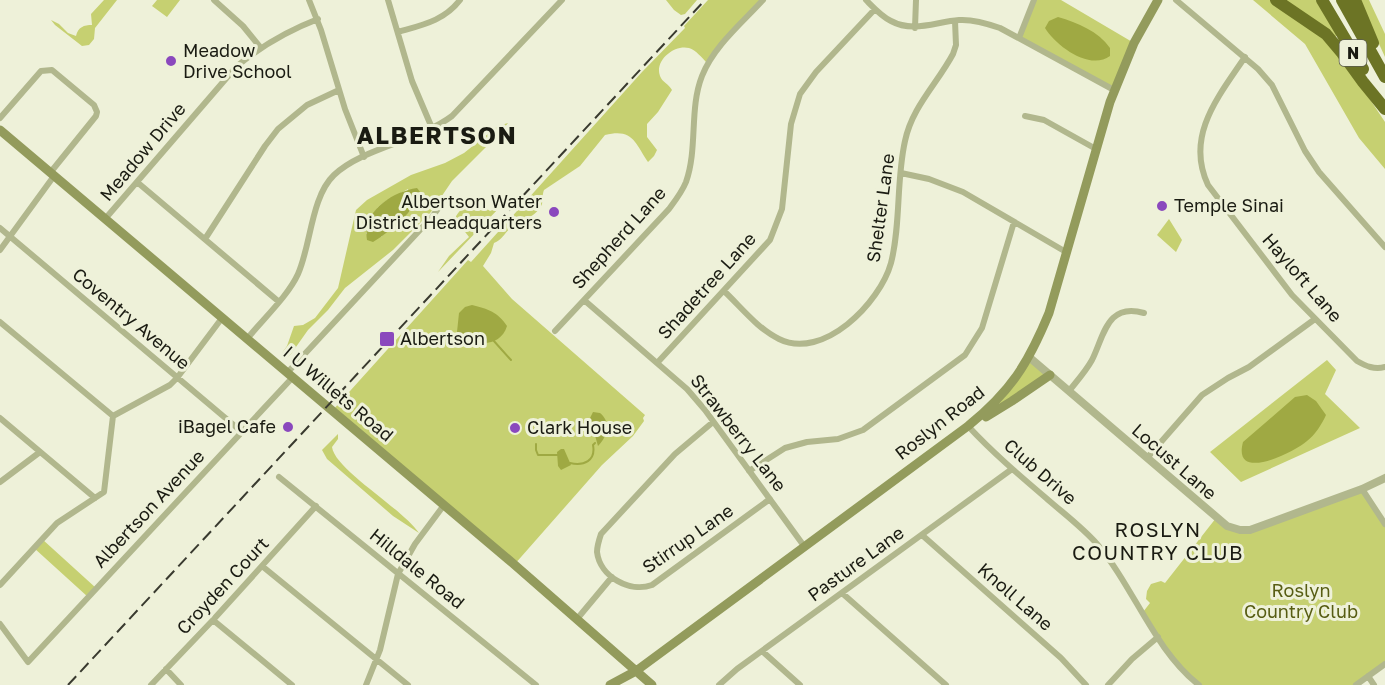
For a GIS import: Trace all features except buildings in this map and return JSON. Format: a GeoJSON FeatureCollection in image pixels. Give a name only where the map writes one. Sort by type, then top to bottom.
{"type":"FeatureCollection","features":[{"type":"Feature","properties":{"kind":"highway"},"geometry":{"type":"LineString","coordinates":[[1276,0],[1326,34],[1385,107]]}},
{"type":"Feature","properties":{"kind":"highway","name":"N"},"geometry":{"type":"LineString","coordinates":[[1322,0],[1385,107]]}},
{"type":"Feature","properties":{"kind":"highway","name":"N"},"geometry":{"type":"LineString","coordinates":[[1342,0],[1385,76]]}},
{"type":"Feature","properties":{"kind":"highway"},"geometry":{"type":"LineString","coordinates":[[1355,0],[1385,76]]}},
{"type":"Feature","properties":{"kind":"main road","name":"Roslyn Road"},"geometry":{"type":"LineString","coordinates":[[610,685],[636,671],[968,426],[1003,395],[1029,357],[1048,313],[1114,90],[1134,43],[1158,0]]}},
{"type":"Feature","properties":{"kind":"main road","name":"I U Willets Road"},"geometry":{"type":"LineString","coordinates":[[0,130],[444,505],[652,685]]}},
{"type":"Feature","properties":{"kind":"main road"},"geometry":{"type":"LineString","coordinates":[[968,426],[1012,402],[1050,375]]}},
{"type":"Feature","properties":{"kind":"street"},"geometry":{"type":"LineString","coordinates":[[214,0],[243,26],[260,47]]}},
{"type":"Feature","properties":{"kind":"street"},"geometry":{"type":"LineString","coordinates":[[309,0],[318,20],[339,90],[364,157]]}},
{"type":"Feature","properties":{"kind":"street"},"geometry":{"type":"LineString","coordinates":[[388,0],[412,81],[432,128]]}},
{"type":"Feature","properties":{"kind":"street"},"geometry":{"type":"LineString","coordinates":[[398,32],[438,20],[460,0]]}},
{"type":"Feature","properties":{"kind":"street"},"geometry":{"type":"LineString","coordinates":[[247,339],[299,272],[317,206],[326,185],[340,170],[364,157],[432,128],[458,111],[562,0]]}},
{"type":"Feature","properties":{"kind":"street","name":"Shepherd Lane"},"geometry":{"type":"LineString","coordinates":[[555,331],[669,210],[681,192],[689,170],[702,75],[718,48],[764,0]]}},
{"type":"Feature","properties":{"kind":"street"},"geometry":{"type":"LineString","coordinates":[[866,0],[892,22],[915,28],[955,21],[982,22],[1000,28],[1114,90]]}},
{"type":"Feature","properties":{"kind":"street"},"geometry":{"type":"LineString","coordinates":[[915,28],[916,0]]}},
{"type":"Feature","properties":{"kind":"street"},"geometry":{"type":"LineString","coordinates":[[1019,38],[1034,0]]}},
{"type":"Feature","properties":{"kind":"street"},"geometry":{"type":"LineString","coordinates":[[1176,0],[1245,57],[1272,85],[1305,151],[1319,172],[1385,248]]}},
{"type":"Feature","properties":{"kind":"street","name":"Shadetree Lane"},"geometry":{"type":"LineString","coordinates":[[658,362],[770,240],[779,220],[791,124],[800,94],[816,72],[875,9]]}},
{"type":"Feature","properties":{"kind":"street","name":"Meadow Drive"},"geometry":{"type":"LineString","coordinates":[[105,219],[227,76],[260,47],[278,36],[318,20]]}},
{"type":"Feature","properties":{"kind":"street","name":"Shelter Lane"},"geometry":{"type":"LineString","coordinates":[[724,291],[766,331],[789,343],[806,344],[829,337],[863,310],[884,281],[893,254],[905,141],[910,121],[918,105],[953,54],[956,45],[955,21]]}},
{"type":"Feature","properties":{"kind":"street","name":"Hayloft Lane"},"geometry":{"type":"LineString","coordinates":[[1245,57],[1224,88],[1203,127],[1199,147],[1201,167],[1208,185],[1292,295],[1357,361],[1367,367],[1385,368]]}},
{"type":"Feature","properties":{"kind":"street"},"geometry":{"type":"LineString","coordinates":[[0,118],[41,70],[45,69],[52,70],[94,105],[97,112],[0,250]]}},
{"type":"Feature","properties":{"kind":"street"},"geometry":{"type":"LineString","coordinates":[[205,240],[278,129],[307,105],[339,90]]}},
{"type":"Feature","properties":{"kind":"street"},"geometry":{"type":"LineString","coordinates":[[1025,116],[1044,120],[1096,149]]}},
{"type":"Feature","properties":{"kind":"street"},"geometry":{"type":"LineString","coordinates":[[901,173],[946,185],[1066,252]]}},
{"type":"Feature","properties":{"kind":"street"},"geometry":{"type":"LineString","coordinates":[[137,182],[278,301]]}},
{"type":"Feature","properties":{"kind":"street","name":"Albertson Avenue"},"geometry":{"type":"LineString","coordinates":[[0,624],[28,662],[242,432],[446,200]]}},
{"type":"Feature","properties":{"kind":"street"},"geometry":{"type":"LineString","coordinates":[[749,471],[785,448],[807,442],[838,439],[863,430],[965,355],[982,328],[1014,222]]}},
{"type":"Feature","properties":{"kind":"street","name":"Coventry Avenue"},"geometry":{"type":"LineString","coordinates":[[0,228],[242,432]]}},
{"type":"Feature","properties":{"kind":"street","name":"Strawberry Lane"},"geometry":{"type":"LineString","coordinates":[[584,300],[687,389],[804,546]]}},
{"type":"Feature","properties":{"kind":"street"},"geometry":{"type":"LineString","coordinates":[[1069,391],[1090,364],[1104,329],[1110,321],[1125,312],[1144,313]]}},
{"type":"Feature","properties":{"kind":"street"},"geometry":{"type":"LineString","coordinates":[[112,416],[161,390],[177,378],[222,318]]}},
{"type":"Feature","properties":{"kind":"street"},"geometry":{"type":"LineString","coordinates":[[1147,458],[1207,391],[1249,367],[1315,318]]}},
{"type":"Feature","properties":{"kind":"street"},"geometry":{"type":"LineString","coordinates":[[0,322],[112,416]]}},
{"type":"Feature","properties":{"kind":"street","name":"Locust Lane"},"geometry":{"type":"LineString","coordinates":[[1029,357],[1227,526],[1250,530],[1362,489],[1385,478]]}},
{"type":"Feature","properties":{"kind":"street"},"geometry":{"type":"LineString","coordinates":[[0,585],[57,524],[104,492],[112,416]]}},
{"type":"Feature","properties":{"kind":"street"},"geometry":{"type":"LineString","coordinates":[[0,418],[95,498]]}},
{"type":"Feature","properties":{"kind":"street"},"geometry":{"type":"LineString","coordinates":[[577,619],[612,577],[599,558],[597,545],[601,534],[690,439],[713,422]]}},
{"type":"Feature","properties":{"kind":"street","name":"Club Drive"},"geometry":{"type":"LineString","coordinates":[[968,426],[1012,469],[1095,542],[1118,572],[1158,637],[1182,670],[1199,685]]}},
{"type":"Feature","properties":{"kind":"street"},"geometry":{"type":"LineString","coordinates":[[0,482],[40,452]]}},
{"type":"Feature","properties":{"kind":"street","name":"Pasture Lane"},"geometry":{"type":"LineString","coordinates":[[719,685],[762,651],[1012,469]]}},
{"type":"Feature","properties":{"kind":"street","name":"Hilldale Road"},"geometry":{"type":"LineString","coordinates":[[279,477],[536,685]]}},
{"type":"Feature","properties":{"kind":"street"},"geometry":{"type":"LineString","coordinates":[[1362,489],[1385,524]]}},
{"type":"Feature","properties":{"kind":"street","name":"Stirrup Lane"},"geometry":{"type":"LineString","coordinates":[[612,577],[631,588],[645,588],[652,585],[770,499]]}},
{"type":"Feature","properties":{"kind":"street"},"geometry":{"type":"LineString","coordinates":[[366,685],[388,622],[398,574],[415,544],[444,505]]}},
{"type":"Feature","properties":{"kind":"street","name":"Croyden Court"},"geometry":{"type":"LineString","coordinates":[[151,685],[316,507]]}},
{"type":"Feature","properties":{"kind":"street","name":"Knoll Lane"},"geometry":{"type":"LineString","coordinates":[[921,535],[1061,658],[1086,685]]}},
{"type":"Feature","properties":{"kind":"street"},"geometry":{"type":"LineString","coordinates":[[262,566],[408,685]]}},
{"type":"Feature","properties":{"kind":"street"},"geometry":{"type":"LineString","coordinates":[[842,593],[946,685]]}},
{"type":"Feature","properties":{"kind":"street"},"geometry":{"type":"LineString","coordinates":[[213,620],[292,685]]}},
{"type":"Feature","properties":{"kind":"street"},"geometry":{"type":"LineString","coordinates":[[1108,685],[1132,659],[1158,637]]}},
{"type":"Feature","properties":{"kind":"street"},"geometry":{"type":"LineString","coordinates":[[762,651],[800,685]]}},
{"type":"Feature","properties":{"kind":"street"},"geometry":{"type":"LineString","coordinates":[[1356,685],[1385,664]]}},
{"type":"Feature","properties":{"kind":"street"},"geometry":{"type":"LineString","coordinates":[[166,669],[181,685]]}},
{"type":"Feature","properties":{"kind":"street"},"geometry":{"type":"LineString","coordinates":[[1368,676],[1374,685]]}},
{"type":"Feature","properties":{"kind":"green space"},"geometry":{"type":"Polygon","coordinates":[[[104,0],[117,0],[95,28],[94,39],[89,45],[82,46],[51,20],[76,36],[82,27],[92,25],[91,14],[104,0]]]}},
{"type":"Feature","properties":{"kind":"green space"},"geometry":{"type":"Polygon","coordinates":[[[157,0],[180,0],[167,17],[152,6],[157,0]]]}},
{"type":"Feature","properties":{"kind":"green space"},"geometry":{"type":"Polygon","coordinates":[[[666,0],[697,0],[685,14],[681,15],[666,0]]]}},
{"type":"Feature","properties":{"kind":"green space"},"geometry":{"type":"Polygon","coordinates":[[[708,0],[763,0],[707,63],[694,50],[683,47],[667,54],[663,59],[660,64],[660,76],[672,90],[647,124],[647,137],[657,150],[654,156],[648,162],[636,143],[627,135],[614,133],[605,135],[580,166],[544,190],[542,204],[536,212],[511,227],[494,243],[483,266],[512,299],[645,415],[644,421],[633,436],[602,465],[514,565],[332,411],[468,260],[471,262],[708,0]]]}},
{"type":"Feature","properties":{"kind":"green space"},"geometry":{"type":"Polygon","coordinates":[[[1034,0],[1061,0],[1134,43],[1114,90],[1019,38],[1034,0]]]}},
{"type":"Feature","properties":{"kind":"green space"},"geometry":{"type":"Polygon","coordinates":[[[1253,0],[1271,0],[1333,44],[1385,122],[1385,169],[1359,138],[1305,44],[1253,0]]]}},
{"type":"Feature","properties":{"kind":"green space"},"geometry":{"type":"Polygon","coordinates":[[[1283,0],[1316,0],[1337,35],[1334,38],[1283,0]]]}},
{"type":"Feature","properties":{"kind":"green space"},"geometry":{"type":"Polygon","coordinates":[[[1359,0],[1369,0],[1385,34],[1385,57],[1359,0]]]}},
{"type":"Feature","properties":{"kind":"green space"},"geometry":{"type":"Polygon","coordinates":[[[508,123],[452,181],[431,212],[393,250],[345,288],[308,330],[291,354],[283,357],[282,353],[294,326],[303,325],[315,318],[338,288],[356,210],[367,200],[411,175],[445,163],[464,153],[498,126],[508,123]],[[408,189],[380,205],[366,234],[381,237],[410,211],[408,189]]]}},
{"type":"Feature","properties":{"kind":"green space"},"geometry":{"type":"Polygon","coordinates":[[[474,204],[481,205],[490,211],[500,207],[438,272],[449,256],[469,237],[455,219],[462,209],[474,204]]]}},
{"type":"Feature","properties":{"kind":"green space"},"geometry":{"type":"Polygon","coordinates":[[[1169,219],[1182,240],[1176,252],[1157,235],[1169,219]]]}},
{"type":"Feature","properties":{"kind":"green space"},"geometry":{"type":"Polygon","coordinates":[[[1029,357],[1050,375],[1012,401],[993,405],[1029,357]]]}},
{"type":"Feature","properties":{"kind":"green space"},"geometry":{"type":"Polygon","coordinates":[[[1327,360],[1336,370],[1325,394],[1360,428],[1241,482],[1210,452],[1327,360]]]}},
{"type":"Feature","properties":{"kind":"green space"},"geometry":{"type":"Polygon","coordinates":[[[338,434],[338,439],[332,447],[344,467],[399,512],[419,533],[393,516],[327,459],[322,450],[338,434]]]}},
{"type":"Feature","properties":{"kind":"green space","name":"Roslyn Country Club"},"geometry":{"type":"Polygon","coordinates":[[[1362,489],[1385,525],[1385,664],[1356,685],[1199,685],[1182,670],[1143,612],[1150,603],[1146,599],[1147,591],[1151,584],[1161,581],[1165,583],[1216,518],[1240,530],[1362,489]]]}},
{"type":"Feature","properties":{"kind":"green space"},"geometry":{"type":"Polygon","coordinates":[[[42,539],[96,588],[88,597],[34,548],[42,539]]]}},
{"type":"Feature","properties":{"kind":"shaded area"},"geometry":{"type":"Polygon","coordinates":[[[1058,17],[1094,32],[1110,48],[1110,56],[1102,60],[1093,60],[1065,49],[1045,28],[1049,21],[1058,17]]]}},
{"type":"Feature","properties":{"kind":"shaded area"},"geometry":{"type":"Polygon","coordinates":[[[417,188],[421,193],[408,213],[373,242],[367,240],[369,220],[374,212],[389,199],[417,188]]]}},
{"type":"Feature","properties":{"kind":"shaded area"},"geometry":{"type":"Polygon","coordinates":[[[472,305],[492,312],[504,321],[507,326],[498,339],[492,342],[478,342],[463,337],[457,332],[459,313],[465,307],[472,305]]]}},
{"type":"Feature","properties":{"kind":"shaded area"},"geometry":{"type":"Polygon","coordinates":[[[1307,395],[1316,401],[1326,415],[1313,436],[1290,452],[1278,457],[1255,463],[1246,461],[1242,454],[1243,442],[1295,397],[1307,395]]]}},
{"type":"Feature","properties":{"kind":"shaded area"},"geometry":{"type":"Polygon","coordinates":[[[593,412],[600,413],[607,425],[606,434],[598,446],[590,418],[593,412]]]}},
{"type":"Feature","properties":{"kind":"shaded area"},"geometry":{"type":"Polygon","coordinates":[[[564,449],[571,465],[561,470],[558,466],[557,452],[564,449]]]}},
{"type":"Feature","properties":{"kind":"waterway"},"geometry":{"type":"LineString","coordinates":[[493,340],[511,360]]}},
{"type":"Feature","properties":{"kind":"waterway"},"geometry":{"type":"LineString","coordinates":[[570,463],[580,464],[591,459],[595,443]]}},
{"type":"Feature","properties":{"kind":"waterway"},"geometry":{"type":"LineString","coordinates":[[536,444],[538,455],[558,455]]}},
{"type":"Feature","properties":{"kind":"railway"},"geometry":{"type":"LineString","coordinates":[[68,685],[705,0]]}},
{"type":"Feature","properties":{"kind":"place","name":"Meadow Drive School"},"geometry":{"type":"Point","coordinates":[171,61]}},
{"type":"Feature","properties":{"kind":"place","name":"Temple Sinai"},"geometry":{"type":"Point","coordinates":[1162,206]}},
{"type":"Feature","properties":{"kind":"place","name":"Albertson Water District Headquarters"},"geometry":{"type":"Point","coordinates":[554,212]}},
{"type":"Feature","properties":{"kind":"place","name":"Albertson"},"geometry":{"type":"Point","coordinates":[387,339]}},
{"type":"Feature","properties":{"kind":"place","name":"iBagel Cafe"},"geometry":{"type":"Point","coordinates":[288,427]}},
{"type":"Feature","properties":{"kind":"place","name":"Clark House"},"geometry":{"type":"Point","coordinates":[515,428]}},
{"type":"Feature","properties":{"kind":"district","name":"ALBERTSON"},"geometry":{"type":"Point","coordinates":[437,136]}},
{"type":"Feature","properties":{"kind":"district","name":"ROSLYN COUNTRY CLUB"},"geometry":{"type":"Point","coordinates":[1158,542]}}]}
